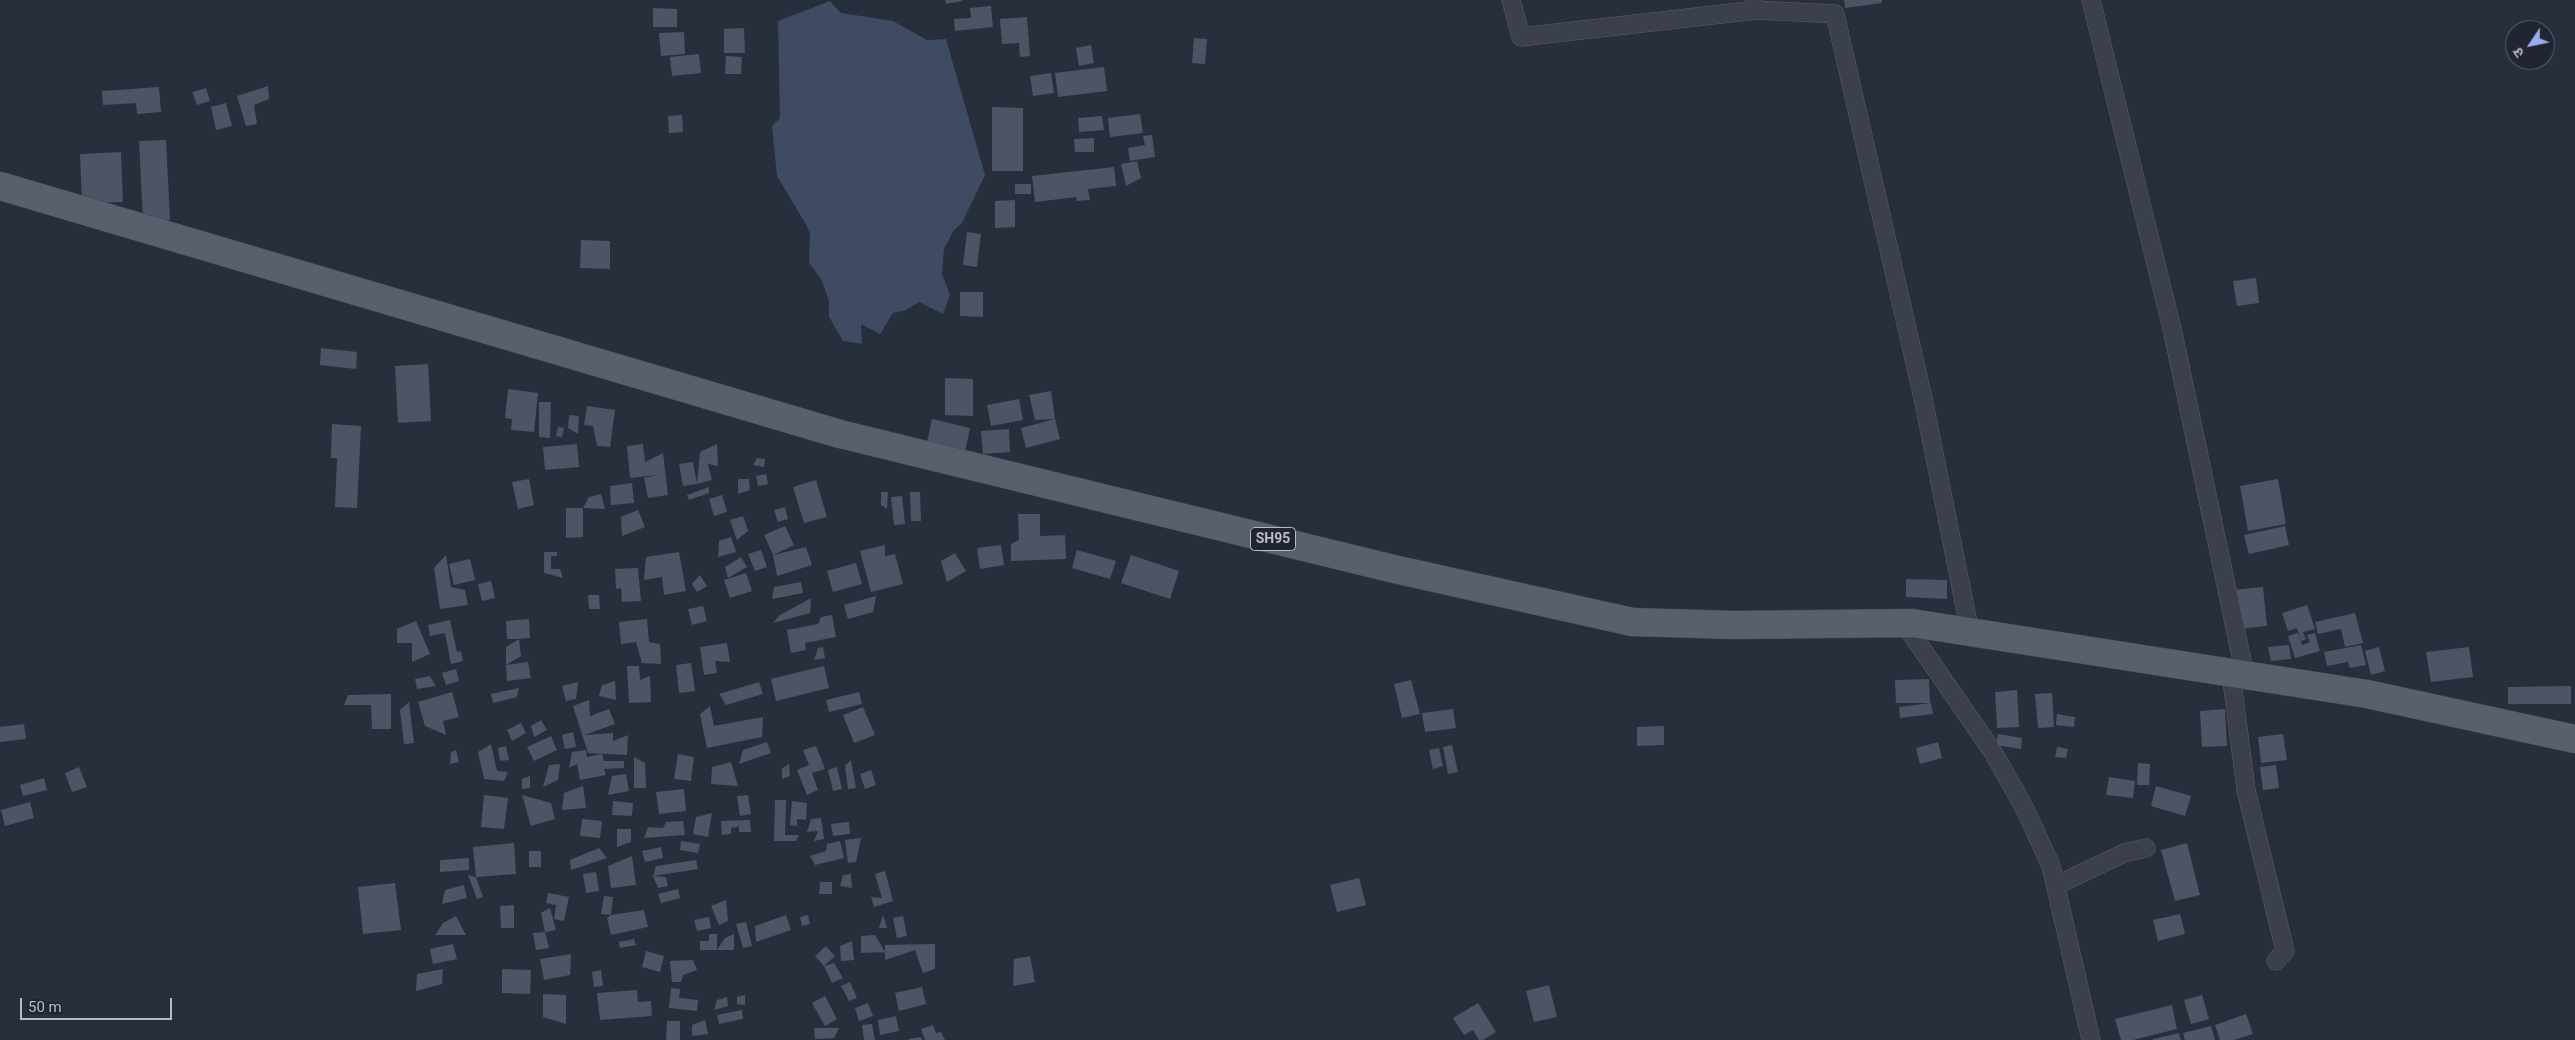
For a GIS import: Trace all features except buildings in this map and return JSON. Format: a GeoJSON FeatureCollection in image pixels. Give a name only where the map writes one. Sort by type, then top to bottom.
{"type":"FeatureCollection","features":[{"type":"Feature","properties":{"kind":"main road","name":"SH95"},"geometry":{"type":"LineString","coordinates":[[0,186],[840,434],[1394,568],[1632,622],[1735,625],[1904,623],[2367,694],[2575,739]]}},
{"type":"Feature","properties":{"kind":"street"},"geometry":{"type":"LineString","coordinates":[[1510,0],[1521,37],[1756,5],[1835,14],[1923,398],[1970,632]]}},
{"type":"Feature","properties":{"kind":"street"},"geometry":{"type":"LineString","coordinates":[[2091,0],[2173,333],[2238,674],[2246,790],[2285,951],[2276,961]]}},
{"type":"Feature","properties":{"kind":"street"},"geometry":{"type":"LineString","coordinates":[[1904,623],[1993,752],[2025,809],[2051,866],[2057,885],[2091,1040]]}},
{"type":"Feature","properties":{"kind":"street"},"geometry":{"type":"LineString","coordinates":[[2057,885],[2124,853],[2146,848]]}},
{"type":"Feature","properties":{"kind":"water"},"geometry":{"type":"Polygon","coordinates":[[[830,1],[841,13],[893,21],[927,40],[946,39],[985,175],[962,223],[954,230],[944,249],[942,274],[950,295],[943,314],[919,302],[906,310],[893,313],[880,334],[861,324],[862,344],[843,341],[829,317],[829,301],[821,279],[809,263],[810,234],[777,176],[772,126],[780,118],[778,21],[830,1]]]}}]}
